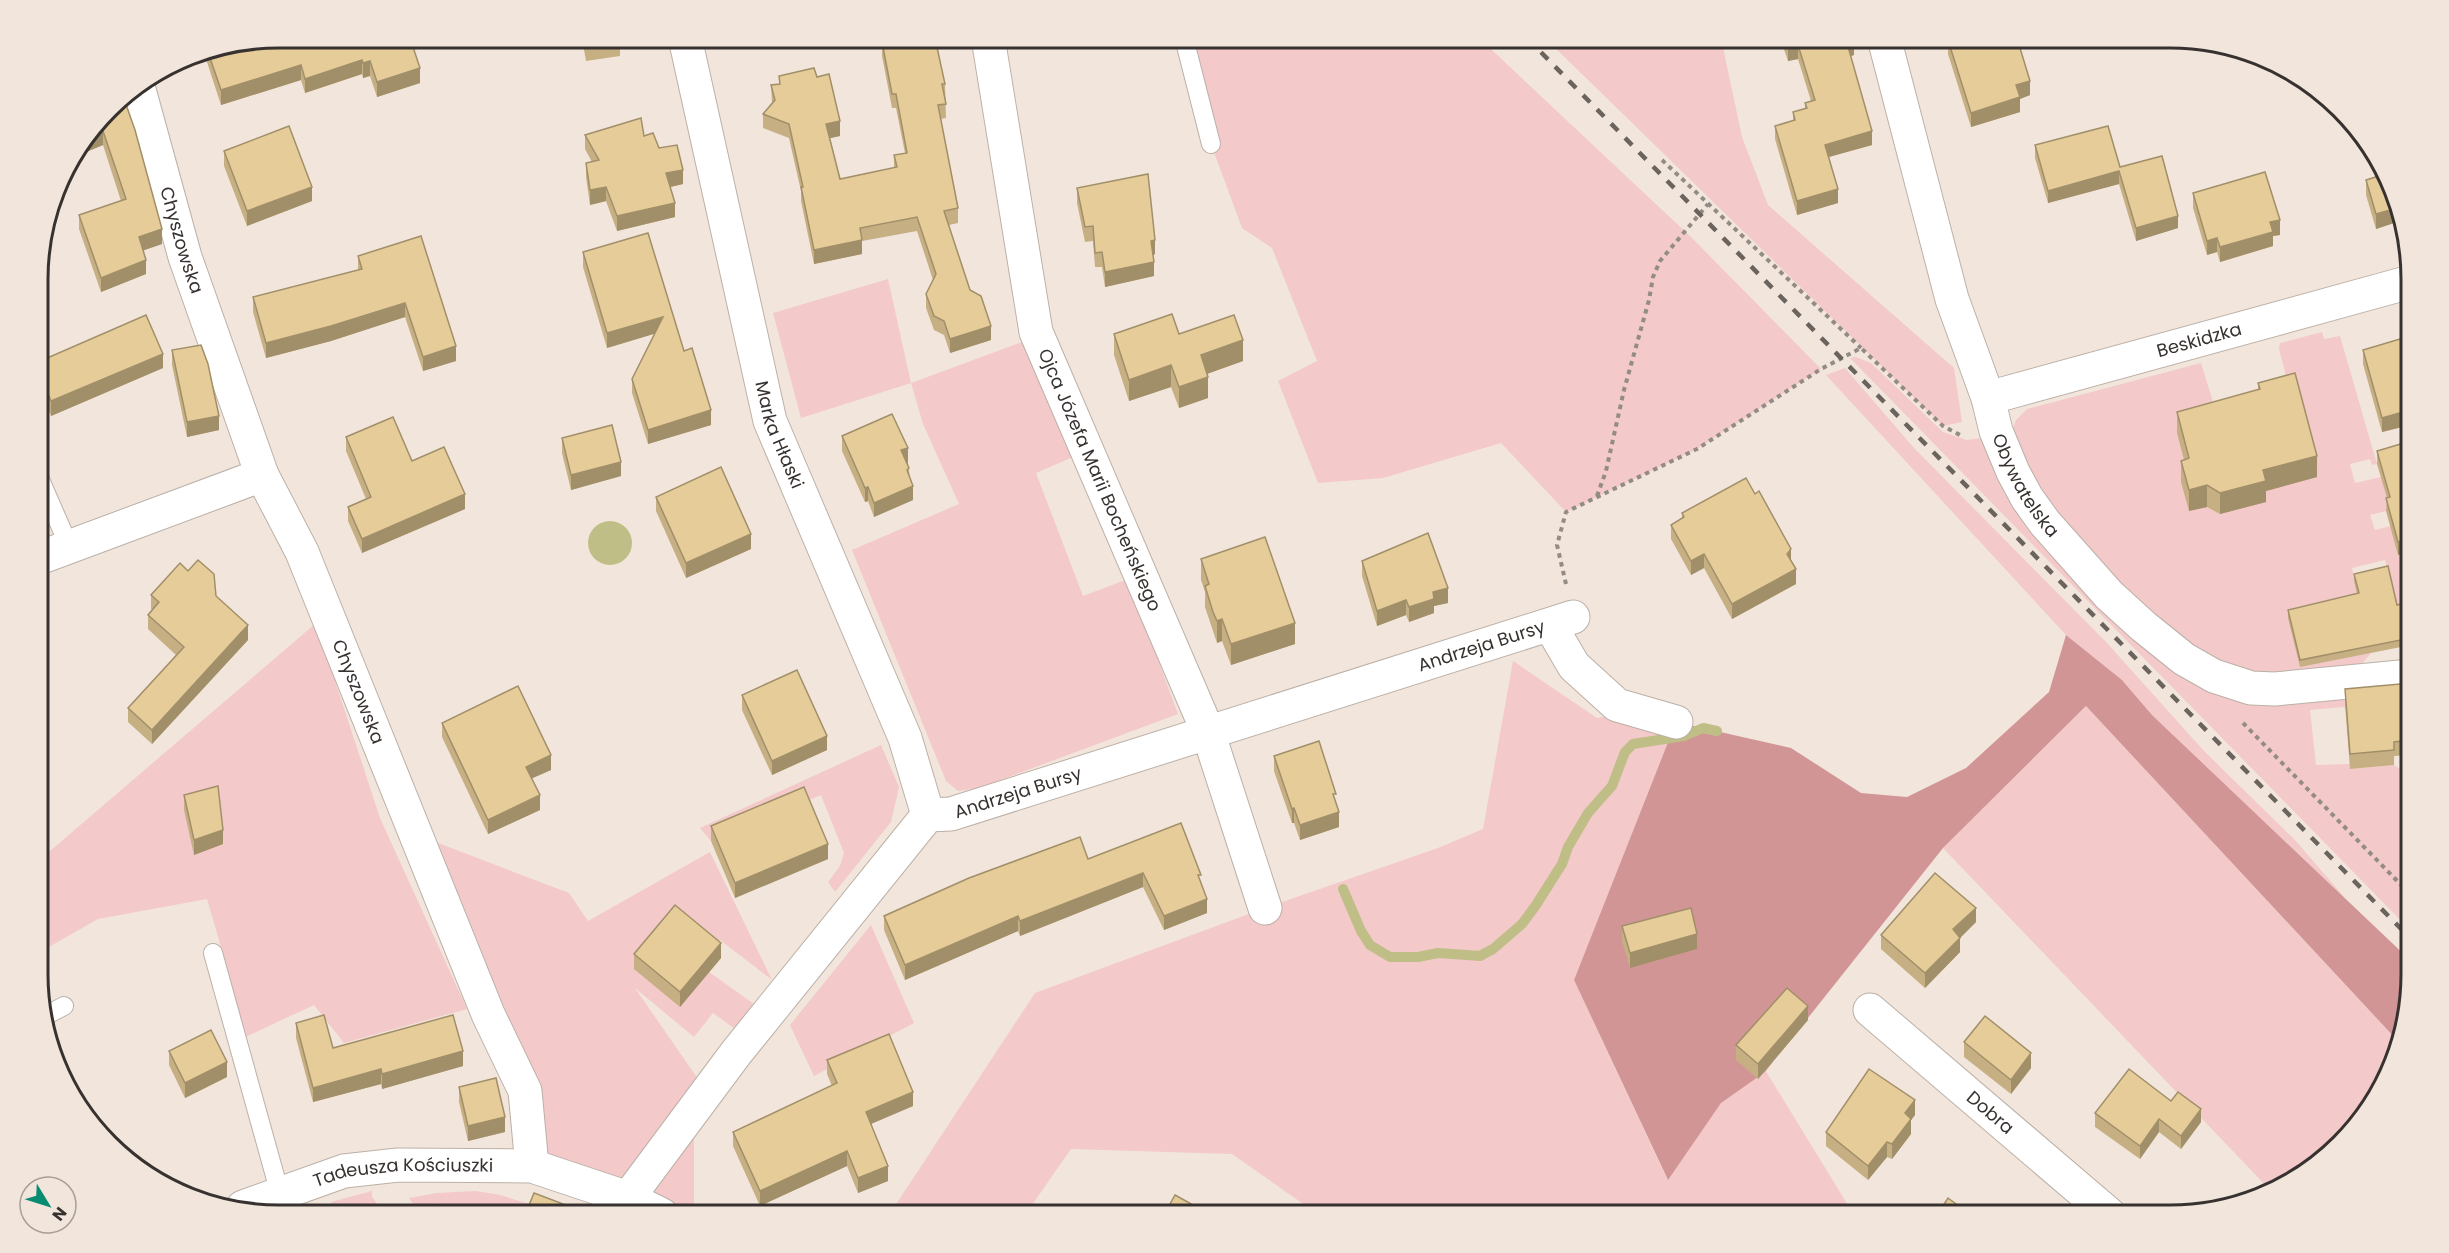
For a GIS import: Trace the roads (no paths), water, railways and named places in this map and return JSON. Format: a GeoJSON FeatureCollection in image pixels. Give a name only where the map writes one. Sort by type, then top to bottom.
{"type":"FeatureCollection","features":[{"type":"Feature","properties":{"kind":"street","name":"Marka Hłaski"},"geometry":{"type":"LineString","coordinates":[[687,48],[770,421],[904,738],[928,815]]}},
{"type":"Feature","properties":{"kind":"street","name":"Ojca Józefa Marii Bocheńskiego"},"geometry":{"type":"LineString","coordinates":[[990,48],[1036,332],[1208,732],[1265,908]]}},
{"type":"Feature","properties":{"kind":"street","name":"Obywatelska"},"geometry":{"type":"LineString","coordinates":[[1887,48],[1952,298],[1988,398],[1996,431],[2026,498],[2073,557],[2109,595],[2184,659],[2214,676],[2251,688],[2296,688],[2401,677]]}},
{"type":"Feature","properties":{"kind":"street","name":"Chyszowska"},"geometry":{"type":"LineString","coordinates":[[140,95],[185,257],[262,475],[302,552],[488,1014],[525,1091],[532,1166]]}},
{"type":"Feature","properties":{"kind":"street","name":"Beskidzka"},"geometry":{"type":"LineString","coordinates":[[1988,398],[2401,284]]}},
{"type":"Feature","properties":{"kind":"street"},"geometry":{"type":"LineString","coordinates":[[48,554],[262,475]]}},
{"type":"Feature","properties":{"kind":"street","name":"Andrzeja Bursy"},"geometry":{"type":"LineString","coordinates":[[928,815],[951,814],[1562,621],[1574,666],[1617,705],[1676,722]]}},
{"type":"Feature","properties":{"kind":"street"},"geometry":{"type":"LineString","coordinates":[[628,1198],[736,1053],[928,815]]}},
{"type":"Feature","properties":{"kind":"street","name":"Dobra"},"geometry":{"type":"LineString","coordinates":[[1870,1010],[2098,1205]]}},
{"type":"Feature","properties":{"kind":"street","name":"Tadeusza Kościuszki"},"geometry":{"type":"LineString","coordinates":[[253,1204],[344,1171],[398,1165],[532,1166]]}},
{"type":"Feature","properties":{"kind":"street"},"geometry":{"type":"LineString","coordinates":[[532,1166],[628,1198],[642,1205]]}},
{"type":"Feature","properties":{"kind":"lane"},"geometry":{"type":"LineString","coordinates":[[1187,48],[1211,144]]}},
{"type":"Feature","properties":{"kind":"lane"},"geometry":{"type":"LineString","coordinates":[[48,496],[69,546]]}},
{"type":"Feature","properties":{"kind":"lane"},"geometry":{"type":"LineString","coordinates":[[213,953],[280,1194]]}},
{"type":"Feature","properties":{"kind":"lane"},"geometry":{"type":"LineString","coordinates":[[51,1013],[64,1006]]}},
{"type":"Feature","properties":{"kind":"waterway"},"geometry":{"type":"LineString","coordinates":[[1343,889],[1361,931],[1370,945],[1390,957],[1418,957],[1438,953],[1480,956],[1493,949],[1522,924],[1536,905],[1562,864],[1568,847],[1588,813],[1612,786],[1625,752],[1633,744],[1684,736],[1703,728],[1717,731]]}},
{"type":"Feature","properties":{"kind":"railway"},"geometry":{"type":"LineString","coordinates":[[1537,48],[2401,929]]}}]}
